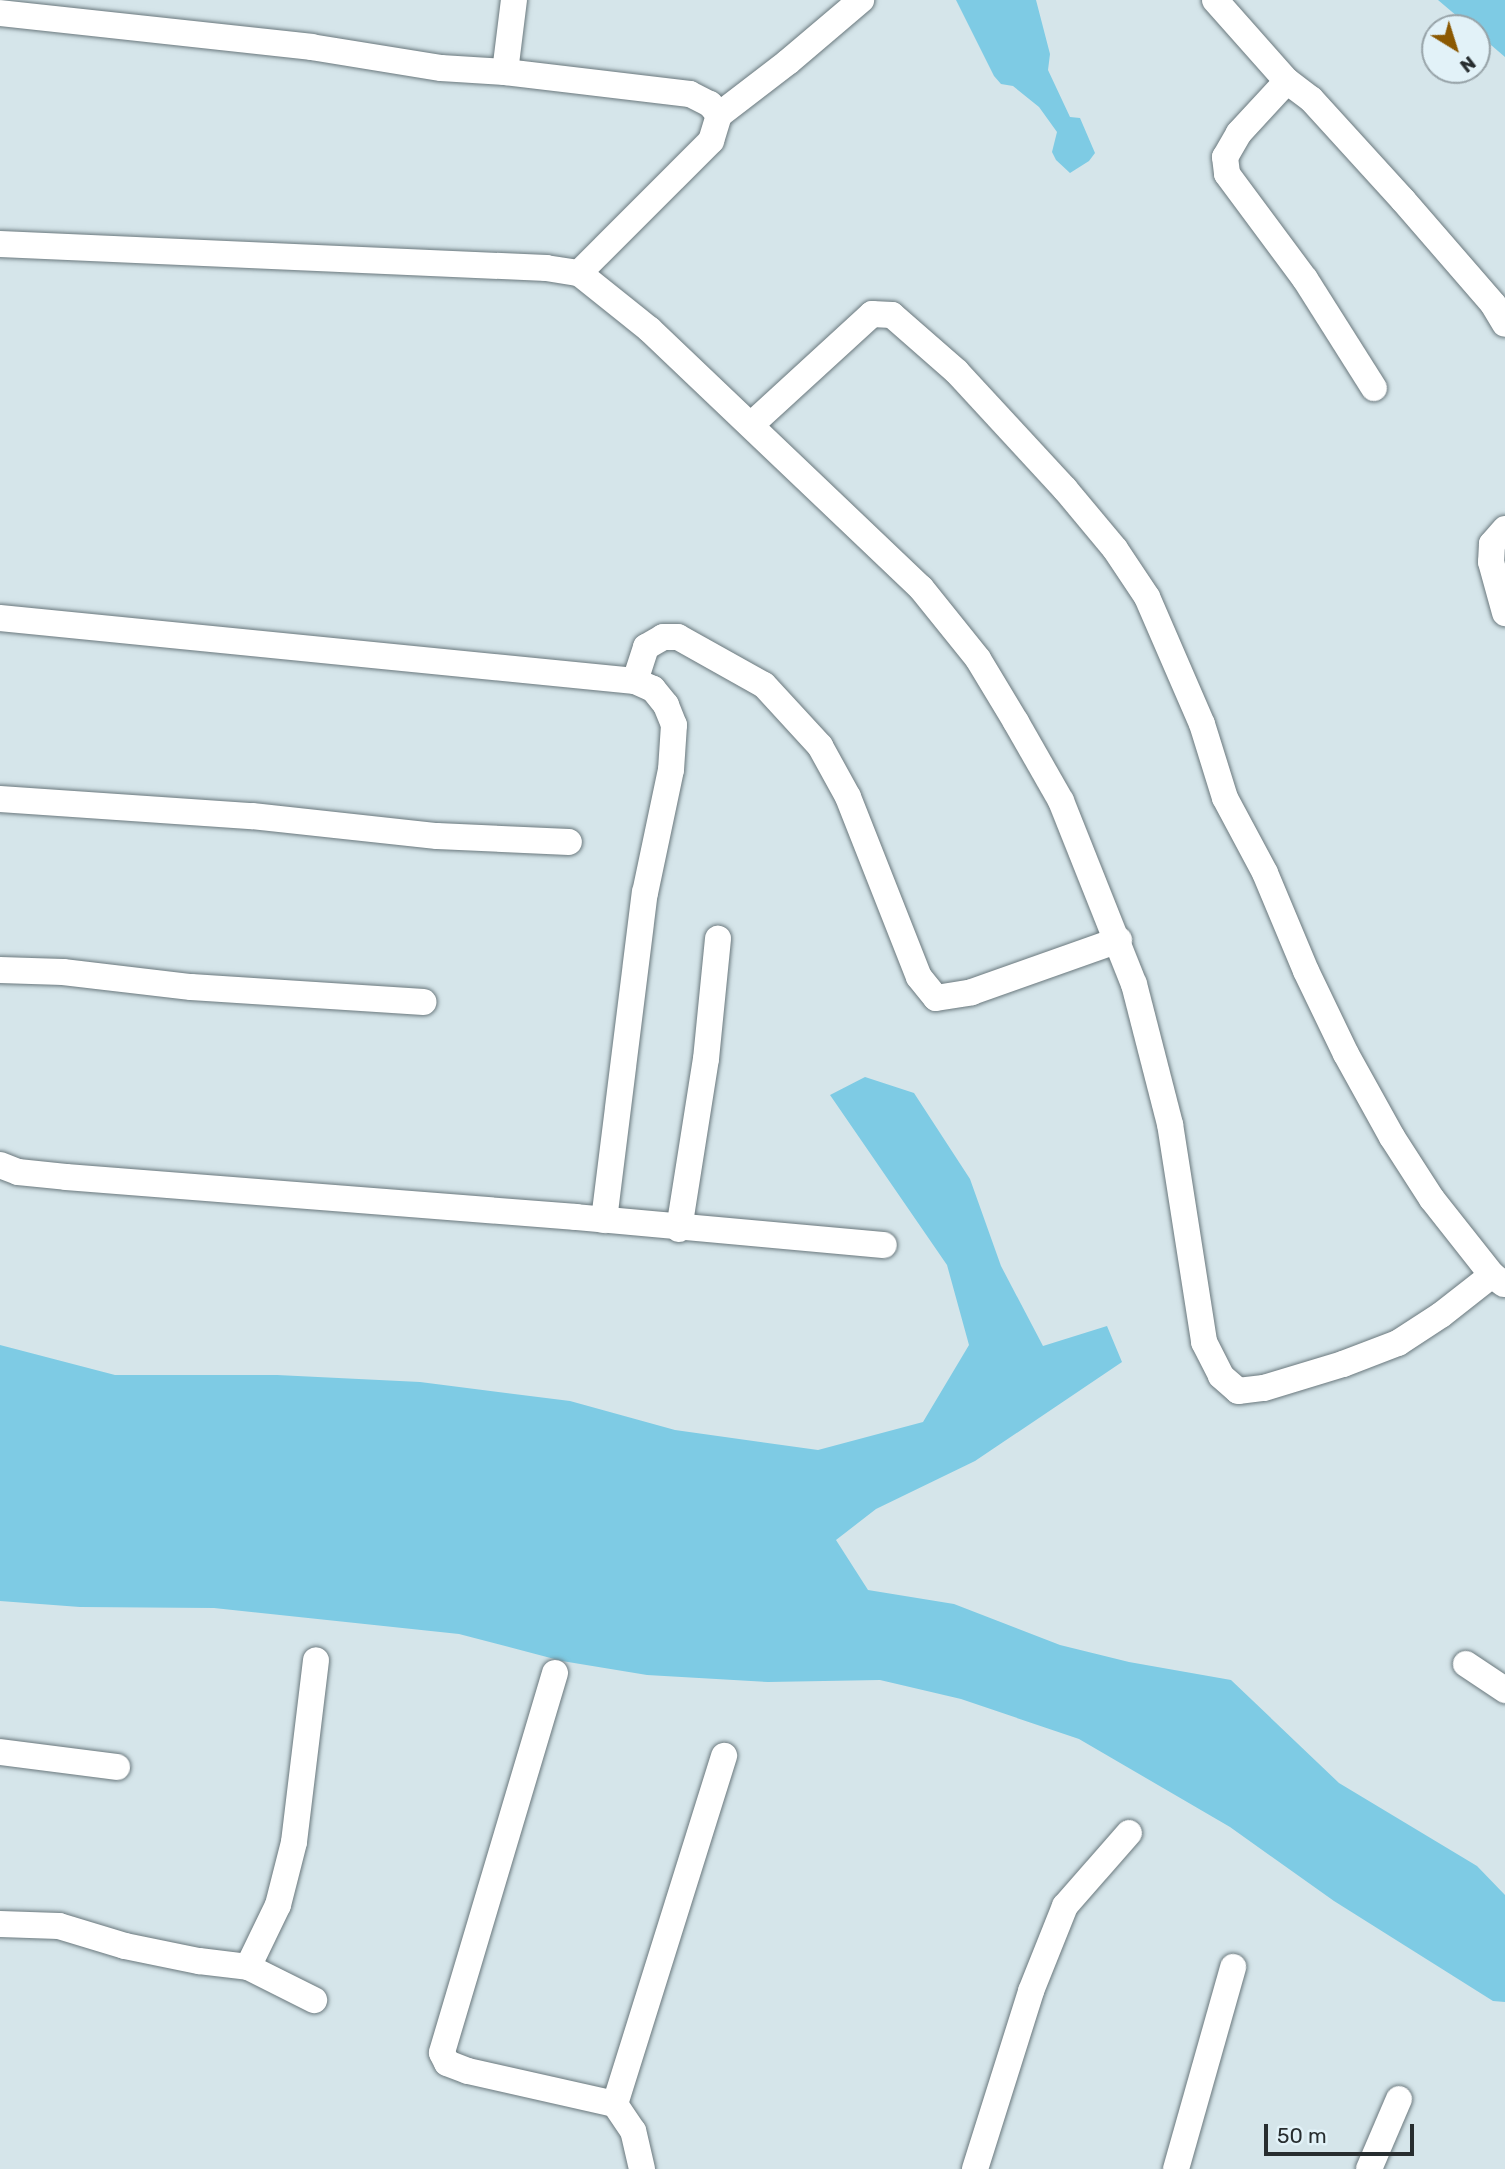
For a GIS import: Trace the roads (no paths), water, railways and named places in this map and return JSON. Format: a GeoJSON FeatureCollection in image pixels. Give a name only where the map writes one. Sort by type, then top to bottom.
{"type":"FeatureCollection","features":[{"type":"Feature","properties":{"kind":"street"},"geometry":{"type":"LineString","coordinates":[[505,72],[514,0]]}},
{"type":"Feature","properties":{"kind":"street"},"geometry":{"type":"LineString","coordinates":[[579,273],[711,141],[719,115],[789,62],[861,0]]}},
{"type":"Feature","properties":{"kind":"street"},"geometry":{"type":"LineString","coordinates":[[1215,0],[1287,81],[1311,99],[1403,200],[1493,304],[1505,324]]}},
{"type":"Feature","properties":{"kind":"street"},"geometry":{"type":"LineString","coordinates":[[0,13],[311,47],[441,68],[505,72],[690,94],[710,104],[719,115]]}},
{"type":"Feature","properties":{"kind":"street"},"geometry":{"type":"LineString","coordinates":[[1287,81],[1239,133],[1225,157],[1227,174],[1305,279],[1374,388]]}},
{"type":"Feature","properties":{"kind":"street"},"geometry":{"type":"LineString","coordinates":[[0,244],[533,268],[579,273],[649,329],[752,424],[921,588],[978,659],[1061,801],[1119,940],[1134,984],[1170,1124],[1204,1342],[1221,1376],[1238,1391],[1264,1388],[1343,1364],[1398,1343],[1498,1280],[1432,1199],[1392,1137],[1346,1054],[1306,971],[1265,873],[1225,798],[1202,724],[1147,597],[1115,549],[1065,489],[957,372],[892,315],[872,314],[752,424]]}},
{"type":"Feature","properties":{"kind":"street"},"geometry":{"type":"LineString","coordinates":[[1505,529],[1492,544],[1491,562],[1505,613]]}},
{"type":"Feature","properties":{"kind":"street"},"geometry":{"type":"LineString","coordinates":[[0,618],[635,681],[653,689],[666,705],[674,725],[671,769],[645,893],[604,1220]]}},
{"type":"Feature","properties":{"kind":"street"},"geometry":{"type":"LineString","coordinates":[[635,681],[646,647],[663,637],[678,637],[764,685],[820,746],[848,797],[919,977],[936,998],[972,992],[1119,940]]}},
{"type":"Feature","properties":{"kind":"street"},"geometry":{"type":"LineString","coordinates":[[0,799],[251,816],[437,836],[569,842]]}},
{"type":"Feature","properties":{"kind":"street"},"geometry":{"type":"LineString","coordinates":[[679,1229],[706,1059],[718,939]]}},
{"type":"Feature","properties":{"kind":"street"},"geometry":{"type":"LineString","coordinates":[[0,970],[63,972],[191,987],[424,1002]]}},
{"type":"Feature","properties":{"kind":"street"},"geometry":{"type":"LineString","coordinates":[[0,1165],[18,1172],[66,1177],[884,1245]]}},
{"type":"Feature","properties":{"kind":"street"},"geometry":{"type":"LineString","coordinates":[[248,1967],[278,1905],[294,1842],[316,1660]]}},
{"type":"Feature","properties":{"kind":"street"},"geometry":{"type":"LineString","coordinates":[[1465,1664],[1505,1690]]}},
{"type":"Feature","properties":{"kind":"street"},"geometry":{"type":"LineString","coordinates":[[555,1673],[442,2053],[447,2063],[468,2071],[615,2104],[633,2131],[642,2169]]}},
{"type":"Feature","properties":{"kind":"street"},"geometry":{"type":"LineString","coordinates":[[0,1752],[117,1767]]}},
{"type":"Feature","properties":{"kind":"street"},"geometry":{"type":"LineString","coordinates":[[615,2104],[724,1756]]}},
{"type":"Feature","properties":{"kind":"street"},"geometry":{"type":"LineString","coordinates":[[975,2169],[1031,1991],[1065,1906],[1129,1833]]}},
{"type":"Feature","properties":{"kind":"street"},"geometry":{"type":"LineString","coordinates":[[0,1924],[59,1926],[125,1945],[199,1961],[248,1967],[314,2000]]}},
{"type":"Feature","properties":{"kind":"street"},"geometry":{"type":"LineString","coordinates":[[1176,2169],[1233,1967]]}},
{"type":"Feature","properties":{"kind":"street"},"geometry":{"type":"LineString","coordinates":[[1369,2169],[1399,2099]]}},
{"type":"Feature","properties":{"kind":"water"},"geometry":{"type":"Polygon","coordinates":[[[956,0],[1036,0],[1050,54],[1048,70],[1070,117],[1080,118],[1095,153],[1089,161],[1070,173],[1056,160],[1052,152],[1057,132],[1039,107],[1013,86],[1001,84],[994,76],[956,0]]]}},
{"type":"Feature","properties":{"kind":"water"},"geometry":{"type":"Polygon","coordinates":[[[1438,0],[1505,0],[1505,57],[1491,45],[1491,14],[1454,14],[1438,0]]]}},
{"type":"Feature","properties":{"kind":"water"},"geometry":{"type":"Polygon","coordinates":[[[865,1077],[914,1093],[970,1179],[1001,1266],[1043,1346],[1107,1326],[1122,1362],[975,1461],[876,1509],[836,1540],[868,1590],[954,1604],[1060,1645],[1129,1662],[1231,1680],[1339,1783],[1477,1866],[1505,1895],[1505,2002],[1493,2001],[1334,1901],[1230,1827],[1079,1739],[961,1699],[880,1680],[768,1682],[647,1675],[562,1661],[459,1634],[214,1608],[80,1607],[0,1601],[0,1345],[115,1375],[277,1375],[420,1382],[570,1401],[675,1430],[818,1450],[923,1422],[969,1345],[947,1265],[830,1095],[865,1077]]]}}]}
